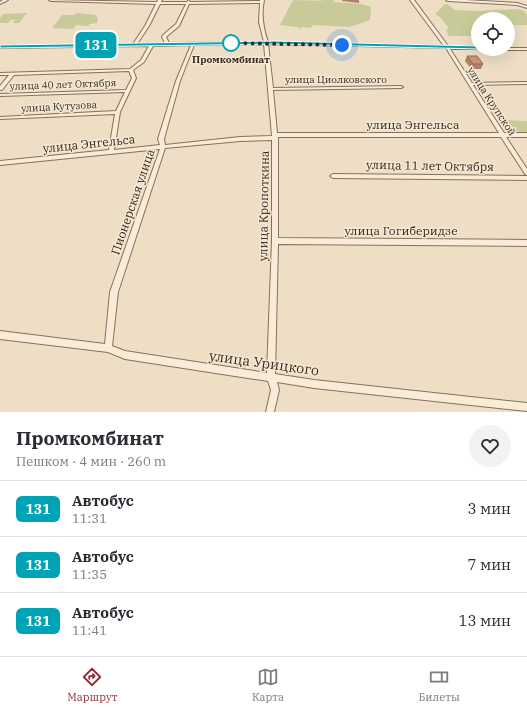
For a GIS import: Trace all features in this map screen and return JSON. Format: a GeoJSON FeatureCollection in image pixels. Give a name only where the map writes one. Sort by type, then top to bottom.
{"type":"FeatureCollection","features":[{"type":"Feature","properties":{"kind":"street"},"geometry":{"type":"LineString","coordinates":[[0,3],[6,0]]}},
{"type":"Feature","properties":{"kind":"street"},"geometry":{"type":"LineString","coordinates":[[51,0],[261,1]]}},
{"type":"Feature","properties":{"kind":"street","name":"улица Крупской"},"geometry":{"type":"LineString","coordinates":[[412,0],[447,47],[527,173]]}},
{"type":"Feature","properties":{"kind":"street"},"geometry":{"type":"LineString","coordinates":[[448,0],[517,4],[527,7]]}},
{"type":"Feature","properties":{"kind":"street"},"geometry":{"type":"LineString","coordinates":[[513,0],[517,4]]}},
{"type":"Feature","properties":{"kind":"street"},"geometry":{"type":"LineString","coordinates":[[135,44],[147,26],[159,1]]}},
{"type":"Feature","properties":{"kind":"street"},"geometry":{"type":"LineString","coordinates":[[167,44],[164,37],[178,25],[188,1]]}},
{"type":"Feature","properties":{"kind":"street","name":"улица Кропоткина"},"geometry":{"type":"LineString","coordinates":[[261,1],[261,12],[266,43],[276,137],[271,376],[275,390],[270,412]]}},
{"type":"Feature","properties":{"kind":"street"},"geometry":{"type":"LineString","coordinates":[[0,47],[266,43],[471,48]]}},
{"type":"Feature","properties":{"kind":"street"},"geometry":{"type":"LineString","coordinates":[[0,74],[131,70],[143,60],[152,44]]}},
{"type":"Feature","properties":{"kind":"street","name":"Пионерская улица"},"geometry":{"type":"LineString","coordinates":[[108,348],[114,292],[163,147],[161,139],[178,81],[193,44]]}},
{"type":"Feature","properties":{"kind":"street"},"geometry":{"type":"LineString","coordinates":[[515,48],[527,49]]}},
{"type":"Feature","properties":{"kind":"street"},"geometry":{"type":"LineString","coordinates":[[111,152],[118,112],[134,78],[131,70]]}},
{"type":"Feature","properties":{"kind":"street"},"geometry":{"type":"LineString","coordinates":[[0,89],[12,74]]}},
{"type":"Feature","properties":{"kind":"street"},"geometry":{"type":"LineString","coordinates":[[470,84],[527,83]]}},
{"type":"Feature","properties":{"kind":"street","name":"улица Циолковского"},"geometry":{"type":"LineString","coordinates":[[271,88],[401,87]]}},
{"type":"Feature","properties":{"kind":"street","name":"улица 40 лет Октября"},"geometry":{"type":"LineString","coordinates":[[0,95],[127,91]]}},
{"type":"Feature","properties":{"kind":"street","name":"улица Кутузова"},"geometry":{"type":"LineString","coordinates":[[0,118],[118,112]]}},
{"type":"Feature","properties":{"kind":"street","name":"улица Энгельса"},"geometry":{"type":"LineString","coordinates":[[0,163],[240,139],[276,137],[527,135]]}},
{"type":"Feature","properties":{"kind":"street","name":"улица 11 лет Октября"},"geometry":{"type":"LineString","coordinates":[[333,176],[527,178]]}},
{"type":"Feature","properties":{"kind":"street","name":"улица Гогиберидзе"},"geometry":{"type":"LineString","coordinates":[[275,241],[527,243]]}},
{"type":"Feature","properties":{"kind":"street","name":"улица Урицкого"},"geometry":{"type":"LineString","coordinates":[[0,335],[108,348],[125,355],[210,369],[271,376],[326,386],[374,389],[527,407]]}},
{"type":"Feature","properties":{"kind":"green space"},"geometry":{"type":"Polygon","coordinates":[[[293,0],[334,0],[334,2],[362,4],[371,7],[370,20],[350,27],[312,25],[311,28],[302,27],[301,29],[297,27],[280,25],[293,0]]]}},
{"type":"Feature","properties":{"kind":"green space"},"geometry":{"type":"Polygon","coordinates":[[[445,4],[449,5],[454,10],[479,11],[518,9],[524,11],[527,15],[527,25],[515,25],[515,12],[471,12],[471,36],[449,36],[446,30],[449,28],[440,17],[435,14],[445,4]]]}},
{"type":"Feature","properties":{"kind":"green space"},"geometry":{"type":"Polygon","coordinates":[[[27,13],[19,23],[13,23],[15,20],[11,20],[8,23],[0,23],[0,18],[3,14],[27,13]]]}},
{"type":"Feature","properties":{"kind":"green space"},"geometry":{"type":"Polygon","coordinates":[[[77,13],[96,15],[98,19],[97,23],[90,24],[88,26],[76,25],[73,29],[52,28],[62,15],[74,15],[77,13]]]}},
{"type":"Feature","properties":{"kind":"green space"},"geometry":{"type":"Polygon","coordinates":[[[502,120],[527,121],[527,132],[508,131],[502,120]]]}},
{"type":"Feature","properties":{"kind":"building"},"geometry":{"type":"Polygon","coordinates":[[[467,56],[477,56],[483,64],[473,64],[467,56]]]}},
{"type":"Feature","properties":{"kind":"bus line","name":"131"},"geometry":{"type":"LineString","coordinates":[[0,47],[275,43],[471,48]]}},
{"type":"Feature","properties":{"kind":"place","name":"Промкомбинат"},"geometry":{"type":"Point","coordinates":[231,43]}},
{"type":"Feature","properties":{"kind":"route"},"geometry":{"type":"LineString","coordinates":[[231,43],[342,45]]}}]}
